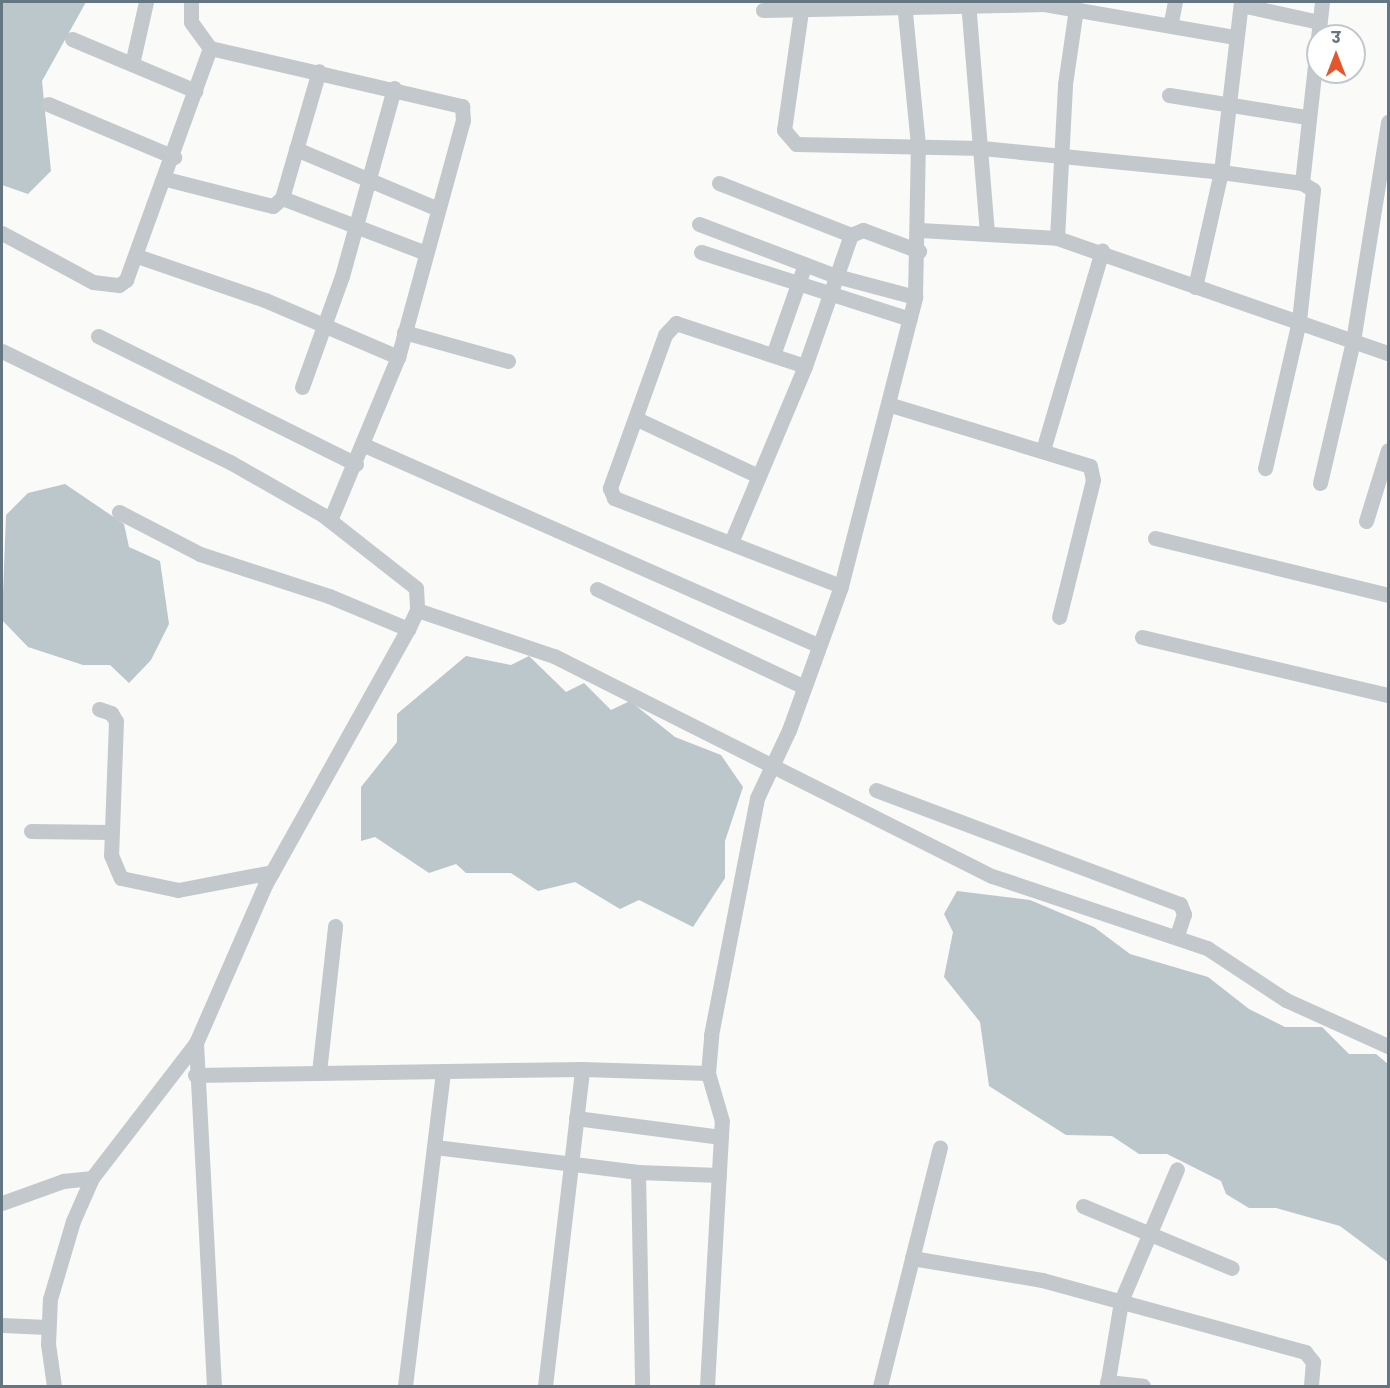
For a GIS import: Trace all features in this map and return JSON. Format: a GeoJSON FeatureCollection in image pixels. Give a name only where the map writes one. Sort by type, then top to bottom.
{"type":"FeatureCollection","features":[{"type":"Feature","properties":{"kind":"street"},"geometry":{"type":"LineString","coordinates":[[132,64],[146,2]]}},
{"type":"Feature","properties":{"kind":"street"},"geometry":{"type":"LineString","coordinates":[[191,2],[191,22],[210,48],[394,88],[462,106],[463,120],[398,357],[369,435],[330,520]]}},
{"type":"Feature","properties":{"kind":"street"},"geometry":{"type":"LineString","coordinates":[[763,10],[801,11],[904,3],[969,2],[1044,3],[1076,9],[1117,7],[1235,36]]}},
{"type":"Feature","properties":{"kind":"street"},"geometry":{"type":"LineString","coordinates":[[969,2],[987,233]]}},
{"type":"Feature","properties":{"kind":"street"},"geometry":{"type":"LineString","coordinates":[[1171,22],[1175,2]]}},
{"type":"Feature","properties":{"kind":"street"},"geometry":{"type":"LineString","coordinates":[[1302,183],[1307,117],[1322,2]]}},
{"type":"Feature","properties":{"kind":"street"},"geometry":{"type":"LineString","coordinates":[[707,1386],[721,1137],[708,1073],[757,798],[804,687],[841,586],[891,405],[915,297],[920,240],[918,145],[904,3]]}},
{"type":"Feature","properties":{"kind":"street"},"geometry":{"type":"LineString","coordinates":[[1195,286],[1221,172],[1235,36],[1241,3],[1318,22]]}},
{"type":"Feature","properties":{"kind":"street"},"geometry":{"type":"LineString","coordinates":[[1057,238],[1060,158],[1076,9]]}},
{"type":"Feature","properties":{"kind":"street"},"geometry":{"type":"LineString","coordinates":[[801,11],[785,137],[796,144],[982,148],[1060,158],[1221,172],[1302,183],[1313,196],[1299,321],[1265,468]]}},
{"type":"Feature","properties":{"kind":"street"},"geometry":{"type":"LineString","coordinates":[[72,39],[196,91]]}},
{"type":"Feature","properties":{"kind":"street"},"geometry":{"type":"LineString","coordinates":[[2,233],[106,286],[126,280],[174,157],[210,48]]}},
{"type":"Feature","properties":{"kind":"street"},"geometry":{"type":"LineString","coordinates":[[282,198],[319,71]]}},
{"type":"Feature","properties":{"kind":"street"},"geometry":{"type":"LineString","coordinates":[[302,387],[325,324],[394,88]]}},
{"type":"Feature","properties":{"kind":"street"},"geometry":{"type":"LineString","coordinates":[[1169,95],[1307,117]]}},
{"type":"Feature","properties":{"kind":"street"},"geometry":{"type":"LineString","coordinates":[[48,104],[174,157]]}},
{"type":"Feature","properties":{"kind":"street"},"geometry":{"type":"LineString","coordinates":[[1320,483],[1353,341],[1389,122]]}},
{"type":"Feature","properties":{"kind":"street"},"geometry":{"type":"LineString","coordinates":[[296,149],[438,209]]}},
{"type":"Feature","properties":{"kind":"street"},"geometry":{"type":"LineString","coordinates":[[166,179],[264,205],[282,198],[426,253]]}},
{"type":"Feature","properties":{"kind":"street"},"geometry":{"type":"LineString","coordinates":[[720,183],[851,235]]}},
{"type":"Feature","properties":{"kind":"street"},"geometry":{"type":"LineString","coordinates":[[699,224],[836,276],[915,297]]}},
{"type":"Feature","properties":{"kind":"street"},"geometry":{"type":"LineString","coordinates":[[732,540],[805,366],[851,235],[862,230],[920,240],[987,233],[1057,238],[1102,251],[1195,286],[1389,353]]}},
{"type":"Feature","properties":{"kind":"street"},"geometry":{"type":"LineString","coordinates":[[1043,450],[1102,251]]}},
{"type":"Feature","properties":{"kind":"street"},"geometry":{"type":"LineString","coordinates":[[701,252],[828,297],[910,319]]}},
{"type":"Feature","properties":{"kind":"street"},"geometry":{"type":"LineString","coordinates":[[137,256],[325,324],[398,357]]}},
{"type":"Feature","properties":{"kind":"street"},"geometry":{"type":"LineString","coordinates":[[773,355],[805,264]]}},
{"type":"Feature","properties":{"kind":"street"},"geometry":{"type":"LineString","coordinates":[[805,366],[676,323],[665,335],[637,419],[611,482],[614,498],[732,540],[841,586]]}},
{"type":"Feature","properties":{"kind":"street"},"geometry":{"type":"LineString","coordinates":[[404,332],[508,361]]}},
{"type":"Feature","properties":{"kind":"street"},"geometry":{"type":"LineString","coordinates":[[98,336],[356,464]]}},
{"type":"Feature","properties":{"kind":"street"},"geometry":{"type":"LineString","coordinates":[[2,351],[172,431],[330,520],[416,588],[417,610],[408,629],[272,872],[196,1043],[92,1178],[55,1272],[47,1327],[54,1386]]}},
{"type":"Feature","properties":{"kind":"street"},"geometry":{"type":"LineString","coordinates":[[891,405],[1043,450],[1093,471],[1059,617]]}},
{"type":"Feature","properties":{"kind":"street"},"geometry":{"type":"LineString","coordinates":[[637,419],[758,476]]}},
{"type":"Feature","properties":{"kind":"street"},"geometry":{"type":"LineString","coordinates":[[369,435],[819,641]]}},
{"type":"Feature","properties":{"kind":"street"},"geometry":{"type":"LineString","coordinates":[[1366,521],[1389,450]]}},
{"type":"Feature","properties":{"kind":"street"},"geometry":{"type":"LineString","coordinates":[[119,512],[200,554],[329,596],[408,629]]}},
{"type":"Feature","properties":{"kind":"street"},"geometry":{"type":"LineString","coordinates":[[1155,538],[1389,595]]}},
{"type":"Feature","properties":{"kind":"street"},"geometry":{"type":"LineString","coordinates":[[597,589],[804,687]]}},
{"type":"Feature","properties":{"kind":"street"},"geometry":{"type":"LineString","coordinates":[[417,610],[554,657],[771,761],[992,876],[1177,936],[1217,954],[1286,1000],[1389,1046]]}},
{"type":"Feature","properties":{"kind":"street"},"geometry":{"type":"LineString","coordinates":[[1142,637],[1389,695]]}},
{"type":"Feature","properties":{"kind":"street"},"geometry":{"type":"LineString","coordinates":[[99,710],[111,713],[116,721],[110,832],[116,873],[137,884],[195,890],[272,872]]}},
{"type":"Feature","properties":{"kind":"street"},"geometry":{"type":"LineString","coordinates":[[876,790],[1180,904],[1184,914],[1177,936]]}},
{"type":"Feature","properties":{"kind":"street"},"geometry":{"type":"LineString","coordinates":[[31,831],[110,832]]}},
{"type":"Feature","properties":{"kind":"street"},"geometry":{"type":"LineString","coordinates":[[319,1072],[335,926]]}},
{"type":"Feature","properties":{"kind":"street"},"geometry":{"type":"LineString","coordinates":[[196,1043],[195,1075],[214,1386]]}},
{"type":"Feature","properties":{"kind":"street"},"geometry":{"type":"LineString","coordinates":[[195,1075],[582,1069],[708,1073]]}},
{"type":"Feature","properties":{"kind":"street"},"geometry":{"type":"LineString","coordinates":[[545,1386],[582,1069]]}},
{"type":"Feature","properties":{"kind":"street"},"geometry":{"type":"LineString","coordinates":[[405,1386],[443,1071]]}},
{"type":"Feature","properties":{"kind":"street"},"geometry":{"type":"LineString","coordinates":[[576,1118],[721,1137]]}},
{"type":"Feature","properties":{"kind":"street"},"geometry":{"type":"LineString","coordinates":[[435,1147],[638,1172],[719,1175]]}},
{"type":"Feature","properties":{"kind":"street"},"geometry":{"type":"LineString","coordinates":[[880,1386],[940,1147]]}},
{"type":"Feature","properties":{"kind":"street"},"geometry":{"type":"LineString","coordinates":[[1143,1386],[1107,1384],[1121,1301],[1146,1235],[1177,1169]]}},
{"type":"Feature","properties":{"kind":"street"},"geometry":{"type":"LineString","coordinates":[[638,1172],[642,1386]]}},
{"type":"Feature","properties":{"kind":"street"},"geometry":{"type":"LineString","coordinates":[[2,1203],[63,1181],[92,1178]]}},
{"type":"Feature","properties":{"kind":"street"},"geometry":{"type":"LineString","coordinates":[[1083,1206],[1146,1235],[1232,1268]]}},
{"type":"Feature","properties":{"kind":"street"},"geometry":{"type":"LineString","coordinates":[[912,1258],[1042,1280],[1305,1352],[1313,1362],[1311,1386]]}},
{"type":"Feature","properties":{"kind":"street"},"geometry":{"type":"LineString","coordinates":[[2,1326],[47,1327]]}},
{"type":"Feature","properties":{"kind":"shaded area"},"geometry":{"type":"Polygon","coordinates":[[[2,2],[86,2],[42,81],[51,171],[28,194],[2,185],[2,2]]]}},
{"type":"Feature","properties":{"kind":"shaded area"},"geometry":{"type":"Polygon","coordinates":[[[65,484],[124,524],[129,547],[160,561],[169,624],[151,660],[129,683],[110,665],[83,665],[28,647],[2,620],[6,515],[28,493],[65,484]]]}},
{"type":"Feature","properties":{"kind":"shaded area"},"geometry":{"type":"Polygon","coordinates":[[[466,656],[511,665],[529,656],[566,692],[584,683],[611,710],[630,701],[675,737],[721,755],[743,787],[725,841],[725,878],[693,927],[639,900],[620,909],[575,882],[538,891],[511,873],[466,873],[456,864],[429,873],[375,837],[361,841],[361,787],[397,742],[397,714],[466,656]]]}},
{"type":"Feature","properties":{"kind":"shaded area"},"geometry":{"type":"Polygon","coordinates":[[[957,891],[1030,900],[1094,927],[1130,954],[1208,977],[1249,1009],[1285,1027],[1322,1027],[1349,1054],[1376,1054],[1388,1064],[1388,1262],[1340,1226],[1276,1208],[1249,1208],[1226,1194],[1221,1181],[1167,1154],[1139,1154],[1112,1136],[1066,1135],[989,1086],[980,1022],[944,977],[953,932],[944,914],[957,891]]]}}]}
